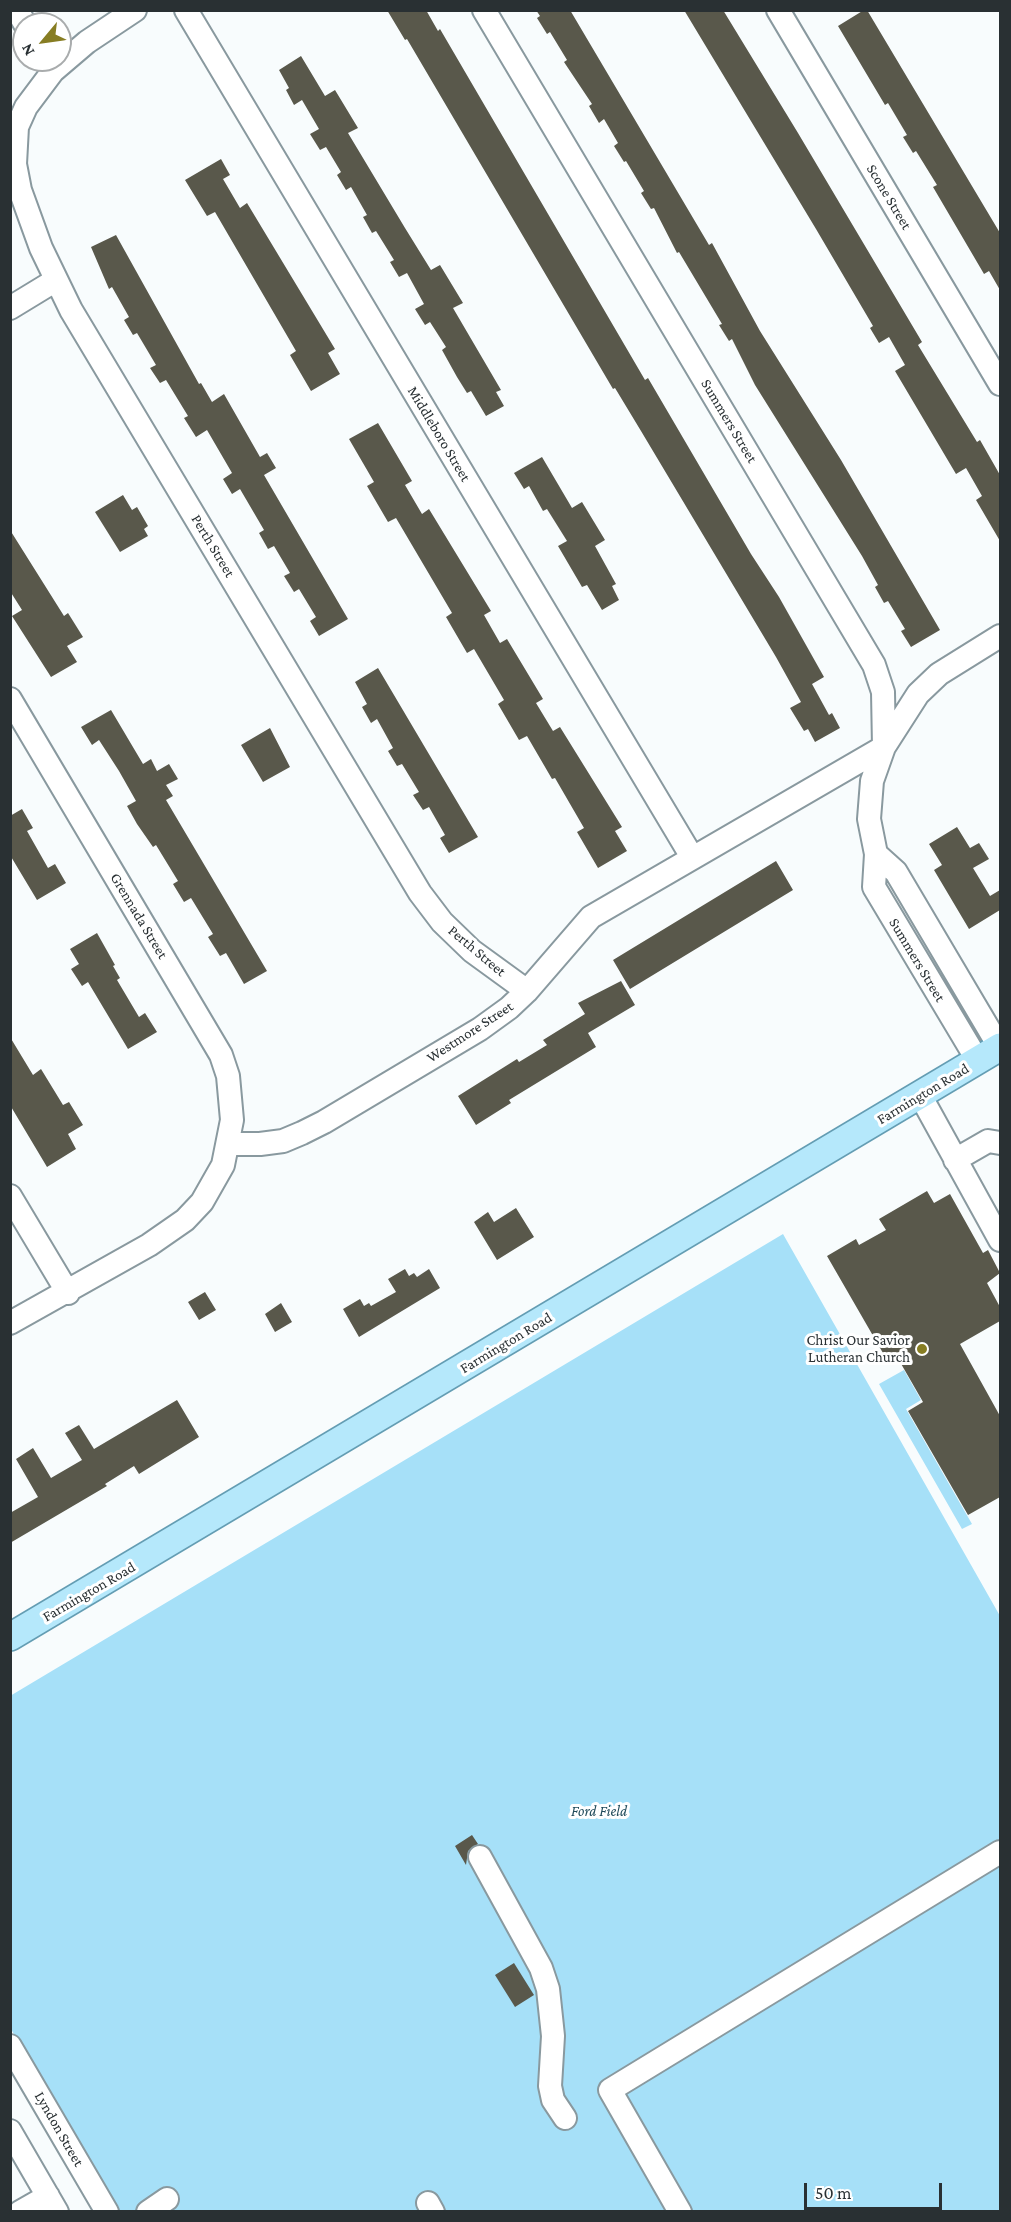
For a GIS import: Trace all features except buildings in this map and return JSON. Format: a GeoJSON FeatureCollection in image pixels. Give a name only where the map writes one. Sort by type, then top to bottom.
{"type":"FeatureCollection","features":[{"type":"Feature","properties":{"kind":"main road","name":"Farmington Road"},"geometry":{"type":"LineString","coordinates":[[10,1637],[993,1052]]}},
{"type":"Feature","properties":{"kind":"street","name":"Perth Street"},"geometry":{"type":"LineString","coordinates":[[72,51],[135,10]]}},
{"type":"Feature","properties":{"kind":"street","name":"Middleboro Street"},"geometry":{"type":"LineString","coordinates":[[186,10],[692,857]]}},
{"type":"Feature","properties":{"kind":"street","name":"Summers Street"},"geometry":{"type":"LineString","coordinates":[[484,10],[874,665],[884,693],[884,747],[872,781],[870,809],[876,854],[874,887],[993,1052]]}},
{"type":"Feature","properties":{"kind":"street","name":"Scone Street"},"geometry":{"type":"LineString","coordinates":[[778,10],[1000,384]]}},
{"type":"Feature","properties":{"kind":"street","name":"Perth Street"},"geometry":{"type":"LineString","coordinates":[[46,72],[17,127],[15,145],[20,190],[56,280],[420,892],[442,922],[472,951],[527,992]]}},
{"type":"Feature","properties":{"kind":"street"},"geometry":{"type":"LineString","coordinates":[[10,308],[56,280]]}},
{"type":"Feature","properties":{"kind":"street","name":"Westmore Street"},"geometry":{"type":"LineString","coordinates":[[229,1144],[283,1141],[324,1122],[480,1029],[527,992],[591,916],[884,747],[918,694],[939,674],[1000,636]]}},
{"type":"Feature","properties":{"kind":"street","name":"Grennada Street"},"geometry":{"type":"LineString","coordinates":[[10,699],[221,1055],[231,1097],[229,1144]]}},
{"type":"Feature","properties":{"kind":"street"},"geometry":{"type":"LineString","coordinates":[[920,1095],[1000,1240]]}},
{"type":"Feature","properties":{"kind":"street"},"geometry":{"type":"LineString","coordinates":[[955,1160],[988,1141],[1000,1143]]}},
{"type":"Feature","properties":{"kind":"street"},"geometry":{"type":"LineString","coordinates":[[10,1323],[68,1293],[169,1233],[185,1220],[202,1202],[214,1184],[229,1144]]}},
{"type":"Feature","properties":{"kind":"street"},"geometry":{"type":"LineString","coordinates":[[10,1196],[68,1293]]}},
{"type":"Feature","properties":{"kind":"street"},"geometry":{"type":"LineString","coordinates":[[680,2211],[609,2090],[1000,1852]]}},
{"type":"Feature","properties":{"kind":"street"},"geometry":{"type":"LineString","coordinates":[[480,1857],[541,1968],[548,1989],[553,2036],[550,2086],[553,2100],[565,2118]]}},
{"type":"Feature","properties":{"kind":"street","name":"Lyndon Street"},"geometry":{"type":"LineString","coordinates":[[10,2046],[107,2211]]}},
{"type":"Feature","properties":{"kind":"street"},"geometry":{"type":"LineString","coordinates":[[10,2131],[52,2204],[20,2211]]}},
{"type":"Feature","properties":{"kind":"street"},"geometry":{"type":"LineString","coordinates":[[148,2211],[167,2199]]}},
{"type":"Feature","properties":{"kind":"green space","name":"Ford Field"},"geometry":{"type":"Polygon","coordinates":[[[783,1234],[1000,1616],[1000,2211],[117,2211],[11,2029],[10,1696],[783,1234]]]}},
{"type":"Feature","properties":{"kind":"green space"},"geometry":{"type":"Polygon","coordinates":[[[904,1370],[921,1400],[906,1409],[972,1524],[962,1529],[879,1384],[904,1370]]]}},
{"type":"Feature","properties":{"kind":"place","name":"Christ Our Savior Lutheran Church"},"geometry":{"type":"Point","coordinates":[922,1349]}}]}
